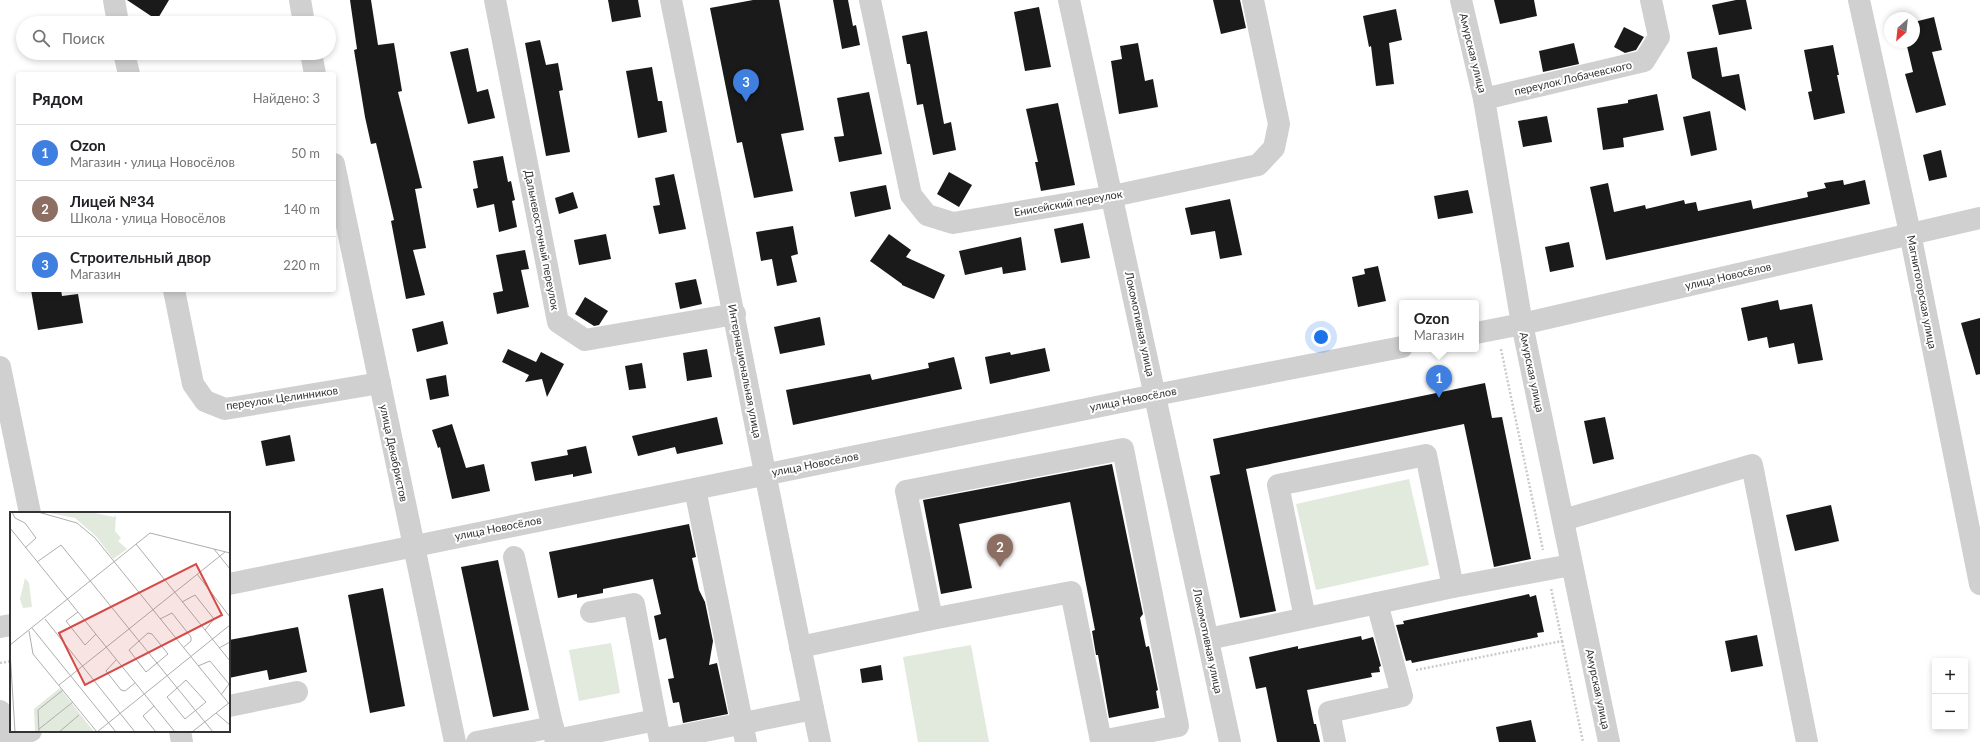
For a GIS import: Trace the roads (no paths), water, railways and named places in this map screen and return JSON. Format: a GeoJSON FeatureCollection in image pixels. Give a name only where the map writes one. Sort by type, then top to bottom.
{"type":"FeatureCollection","features":[{"type":"Feature","properties":{"kind":"street"},"geometry":{"type":"LineString","coordinates":[[114,0],[117,16]]}},
{"type":"Feature","properties":{"kind":"street"},"geometry":{"type":"LineString","coordinates":[[300,0],[303,16]]}},
{"type":"Feature","properties":{"kind":"street","name":"Дальневосточный переулок"},"geometry":{"type":"LineString","coordinates":[[495,0],[558,322],[585,340],[735,314]]}},
{"type":"Feature","properties":{"kind":"street","name":"Интернациональная улица"},"geometry":{"type":"LineString","coordinates":[[671,0],[735,314],[764,474],[820,742]]}},
{"type":"Feature","properties":{"kind":"street","name":"Енисейский переулок"},"geometry":{"type":"LineString","coordinates":[[870,0],[910,195],[927,215],[953,223],[1113,196],[1258,165],[1274,148],[1279,124],[1253,0]]}},
{"type":"Feature","properties":{"kind":"street","name":"Локомотивная улица"},"geometry":{"type":"LineString","coordinates":[[1069,0],[1113,196],[1230,742]]}},
{"type":"Feature","properties":{"kind":"street","name":"Амурская улица"},"geometry":{"type":"LineString","coordinates":[[1461,0],[1484,98],[1522,324],[1563,520],[1571,566],[1609,742]]}},
{"type":"Feature","properties":{"kind":"street","name":"переулок Лобачевского"},"geometry":{"type":"LineString","coordinates":[[1484,98],[1644,61],[1659,37],[1652,0]]}},
{"type":"Feature","properties":{"kind":"street","name":"Магнитогорская улица"},"geometry":{"type":"LineString","coordinates":[[1859,0],[1910,233],[1980,584]]}},
{"type":"Feature","properties":{"kind":"street"},"geometry":{"type":"LineString","coordinates":[[126,60],[129,72]]}},
{"type":"Feature","properties":{"kind":"street"},"geometry":{"type":"LineString","coordinates":[[312,60],[315,72]]}},
{"type":"Feature","properties":{"kind":"street","name":"улица Декабристов"},"geometry":{"type":"LineString","coordinates":[[336,174],[455,742]]}},
{"type":"Feature","properties":{"kind":"street","name":"улица Новосёлов"},"geometry":{"type":"LineString","coordinates":[[1486,331],[1522,324],[1980,218]]}},
{"type":"Feature","properties":{"kind":"street","name":"переулок Целинников"},"geometry":{"type":"LineString","coordinates":[[174,292],[193,384],[205,401],[225,409],[380,383]]}},
{"type":"Feature","properties":{"kind":"street","name":"улица Новосёлов"},"geometry":{"type":"LineString","coordinates":[[230,584],[764,474],[1399,348]]}},
{"type":"Feature","properties":{"kind":"street"},"geometry":{"type":"LineString","coordinates":[[0,367],[30,512]]}},
{"type":"Feature","properties":{"kind":"street"},"geometry":{"type":"LineString","coordinates":[[800,647],[1071,592],[1101,742],[1178,726],[1123,449],[906,491],[932,619]]}},
{"type":"Feature","properties":{"kind":"street"},"geometry":{"type":"LineString","coordinates":[[1305,618],[1278,485],[1426,455],[1453,587]]}},
{"type":"Feature","properties":{"kind":"street"},"geometry":{"type":"LineString","coordinates":[[1563,520],[1752,465],[1807,742]]}},
{"type":"Feature","properties":{"kind":"street"},"geometry":{"type":"LineString","coordinates":[[695,489],[744,733]]}},
{"type":"Feature","properties":{"kind":"street"},"geometry":{"type":"LineString","coordinates":[[514,557],[555,736]]}},
{"type":"Feature","properties":{"kind":"street"},"geometry":{"type":"LineString","coordinates":[[1208,639],[1453,587],[1571,566]]}},
{"type":"Feature","properties":{"kind":"street"},"geometry":{"type":"LineString","coordinates":[[1334,742],[1329,712],[1402,696],[1376,603]]}},
{"type":"Feature","properties":{"kind":"street"},"geometry":{"type":"LineString","coordinates":[[590,612],[634,604],[659,734]]}},
{"type":"Feature","properties":{"kind":"street"},"geometry":{"type":"LineString","coordinates":[[0,627],[10,625]]}},
{"type":"Feature","properties":{"kind":"street"},"geometry":{"type":"LineString","coordinates":[[230,706],[298,692]]}},
{"type":"Feature","properties":{"kind":"street"},"geometry":{"type":"LineString","coordinates":[[477,742],[555,736],[744,733],[813,709]]}},
{"type":"Feature","properties":{"kind":"street"},"geometry":{"type":"LineString","coordinates":[[0,711],[10,727]]}},
{"type":"Feature","properties":{"kind":"street"},"geometry":{"type":"LineString","coordinates":[[180,732],[182,742]]}},
{"type":"Feature","properties":{"kind":"place","name":"Строительный двор"},"geometry":{"type":"Point","coordinates":[746,102]}},
{"type":"Feature","properties":{"kind":"place","name":"Ozon"},"geometry":{"type":"Point","coordinates":[1439,398]}},
{"type":"Feature","properties":{"kind":"place","name":"Лицей №34"},"geometry":{"type":"Point","coordinates":[1000,567]}}]}
